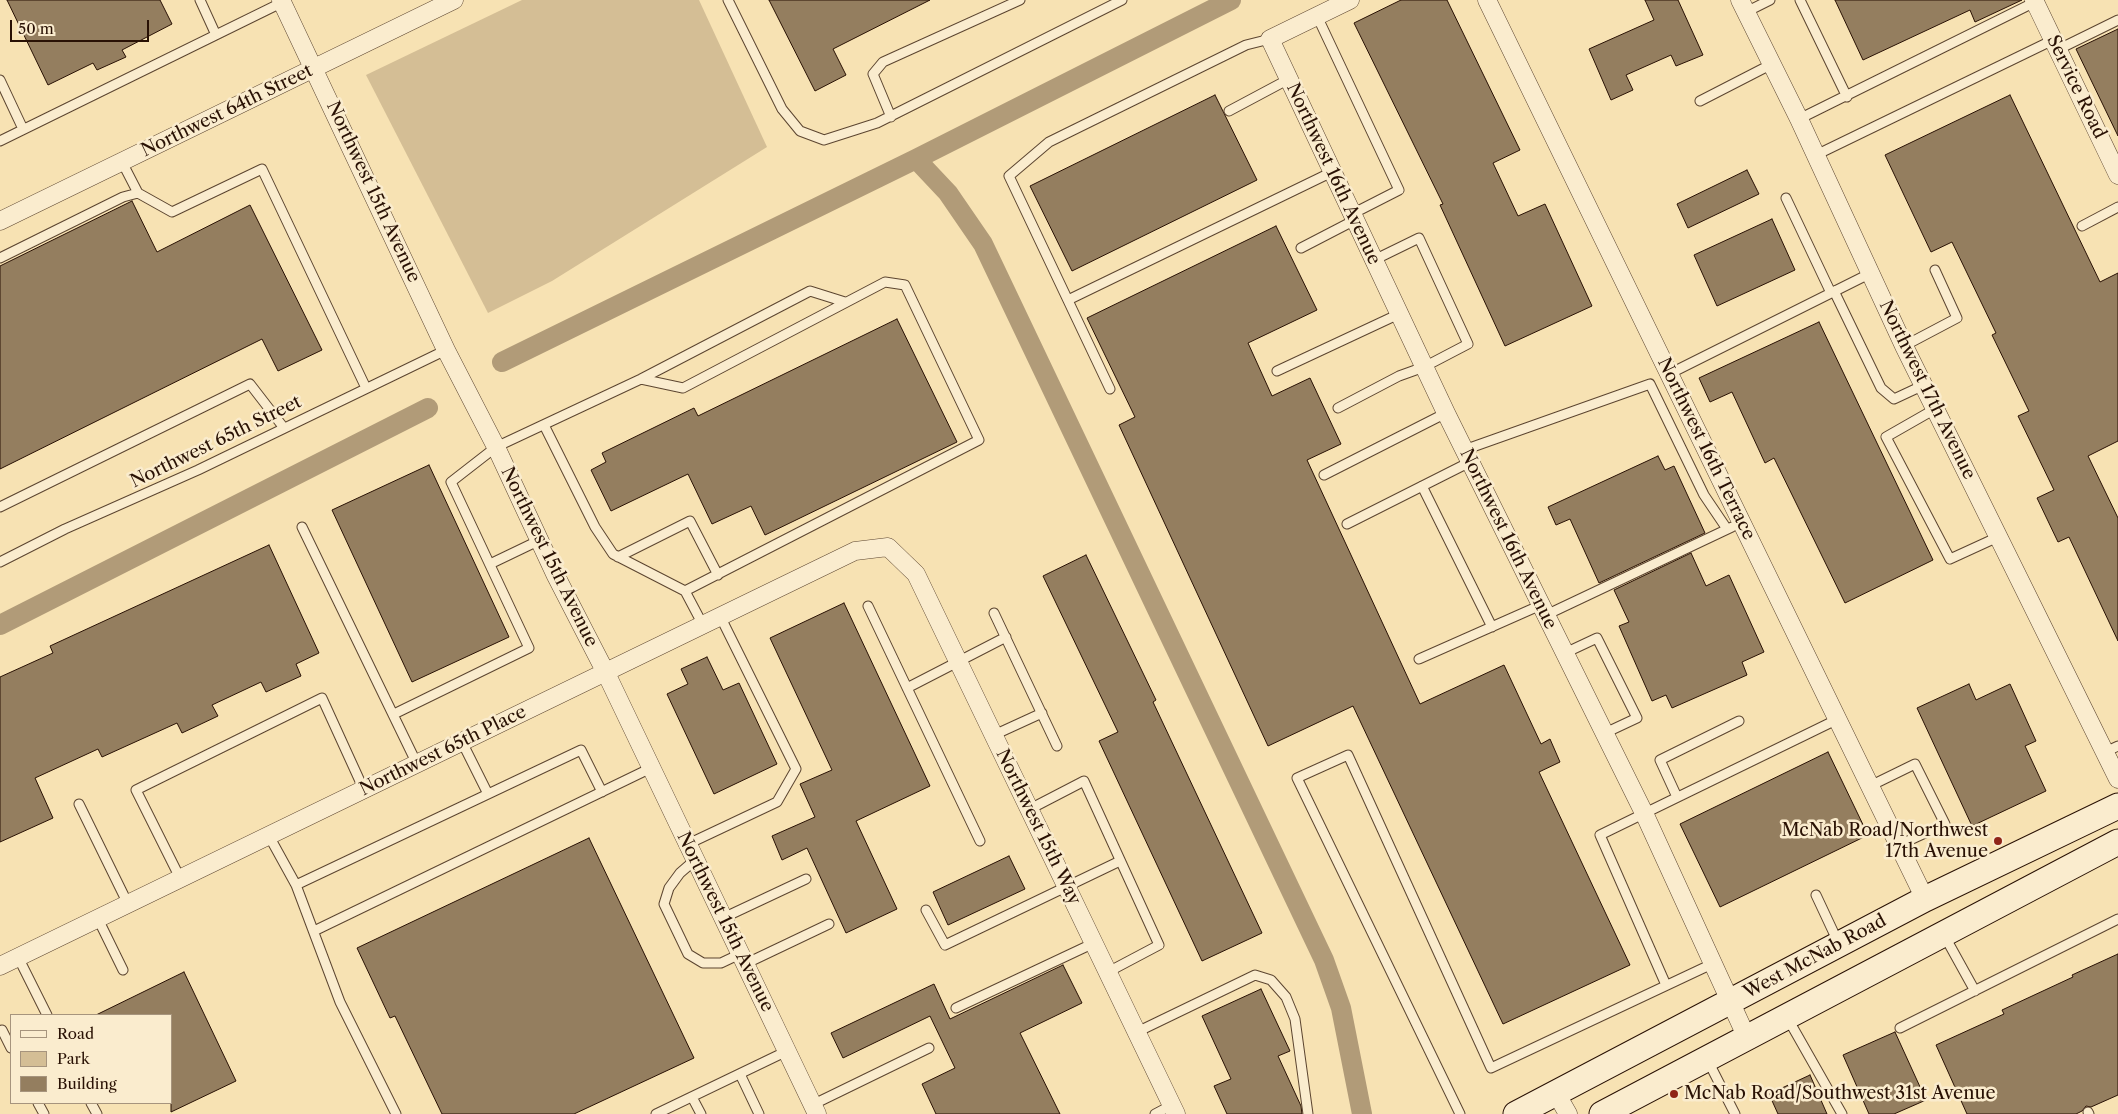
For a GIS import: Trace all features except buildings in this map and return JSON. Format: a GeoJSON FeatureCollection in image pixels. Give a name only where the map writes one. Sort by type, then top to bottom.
{"type":"FeatureCollection","features":[{"type":"Feature","properties":{"kind":"main road","name":"West McNab Road"},"geometry":{"type":"LineString","coordinates":[[1516,1114],[1562,1103],[1730,1002],[1925,899],[2118,806]]}},
{"type":"Feature","properties":{"kind":"main road"},"geometry":{"type":"LineString","coordinates":[[1602,1114],[2118,842]]}},
{"type":"Feature","properties":{"kind":"street","name":"Northwest 64th Street"},"geometry":{"type":"LineString","coordinates":[[0,221],[454,0]]}},
{"type":"Feature","properties":{"kind":"street"},"geometry":{"type":"LineString","coordinates":[[1270,39],[1350,0]]}},
{"type":"Feature","properties":{"kind":"street","name":"Northwest 16th Terrace"},"geometry":{"type":"LineString","coordinates":[[1487,0],[1669,374],[1734,526],[1838,719],[1925,899]]}},
{"type":"Feature","properties":{"kind":"street","name":"Northwest 15th Avenue"},"geometry":{"type":"LineString","coordinates":[[282,1],[446,350],[606,673],[815,1109]]}},
{"type":"Feature","properties":{"kind":"street","name":"Service Road"},"geometry":{"type":"LineString","coordinates":[[2034,1],[2118,175]]}},
{"type":"Feature","properties":{"kind":"street","name":"Northwest 17th Avenue"},"geometry":{"type":"LineString","coordinates":[[1743,6],[1816,155],[1904,346],[1998,537],[2111,749],[2118,779]]}},
{"type":"Feature","properties":{"kind":"street","name":"Northwest 16th Avenue"},"geometry":{"type":"LineString","coordinates":[[1270,39],[1424,368],[1644,813],[1747,1038]]}},
{"type":"Feature","properties":{"kind":"street","name":"Northwest 65th Place"},"geometry":{"type":"LineString","coordinates":[[0,966],[606,673],[855,550],[888,547]]}},
{"type":"Feature","properties":{"kind":"street","name":"Northwest 15th Way"},"geometry":{"type":"LineString","coordinates":[[888,547],[916,574],[1174,1110]]}},
{"type":"Feature","properties":{"kind":"lane"},"geometry":{"type":"LineString","coordinates":[[200,0],[216,35]]}},
{"type":"Feature","properties":{"kind":"lane"},"geometry":{"type":"LineString","coordinates":[[728,0],[782,109],[800,130],[824,140],[891,117],[1122,0]]}},
{"type":"Feature","properties":{"kind":"lane"},"geometry":{"type":"LineString","coordinates":[[891,117],[874,74],[882,62],[1020,0]]}},
{"type":"Feature","properties":{"kind":"lane"},"geometry":{"type":"LineString","coordinates":[[1743,6],[1770,0]]}},
{"type":"Feature","properties":{"kind":"lane"},"geometry":{"type":"LineString","coordinates":[[1800,0],[1847,97]]}},
{"type":"Feature","properties":{"kind":"lane"},"geometry":{"type":"LineString","coordinates":[[0,141],[282,1]]}},
{"type":"Feature","properties":{"kind":"lane"},"geometry":{"type":"LineString","coordinates":[[1799,120],[2034,1]]}},
{"type":"Feature","properties":{"kind":"lane"},"geometry":{"type":"LineString","coordinates":[[1301,248],[1399,190],[1317,16]]}},
{"type":"Feature","properties":{"kind":"lane"},"geometry":{"type":"LineString","coordinates":[[1816,155],[2055,45],[2118,20]]}},
{"type":"Feature","properties":{"kind":"lane"},"geometry":{"type":"LineString","coordinates":[[1110,389],[1009,176],[1049,142],[1246,45],[1270,39]]}},
{"type":"Feature","properties":{"kind":"lane"},"geometry":{"type":"LineString","coordinates":[[1700,101],[1772,64]]}},
{"type":"Feature","properties":{"kind":"lane"},"geometry":{"type":"LineString","coordinates":[[1228,111],[1289,79]]}},
{"type":"Feature","properties":{"kind":"lane"},"geometry":{"type":"LineString","coordinates":[[0,80],[24,129]]}},
{"type":"Feature","properties":{"kind":"lane"},"geometry":{"type":"LineString","coordinates":[[122,162],[138,193],[172,212],[262,169],[366,388]]}},
{"type":"Feature","properties":{"kind":"lane"},"geometry":{"type":"LineString","coordinates":[[1068,300],[1332,172]]}},
{"type":"Feature","properties":{"kind":"lane"},"geometry":{"type":"LineString","coordinates":[[0,258],[123,197],[138,193]]}},
{"type":"Feature","properties":{"kind":"lane"},"geometry":{"type":"LineString","coordinates":[[1786,198],[1881,388],[1894,399],[1924,385]]}},
{"type":"Feature","properties":{"kind":"lane"},"geometry":{"type":"LineString","coordinates":[[2082,226],[2118,207]]}},
{"type":"Feature","properties":{"kind":"lane"},"geometry":{"type":"LineString","coordinates":[[1338,408],[1398,376],[1424,368],[1468,344],[1419,238],[1374,260]]}},
{"type":"Feature","properties":{"kind":"lane"},"geometry":{"type":"LineString","coordinates":[[1904,346],[1957,318],[1935,270]]}},
{"type":"Feature","properties":{"kind":"lane"},"geometry":{"type":"LineString","coordinates":[[1669,374],[1871,273]]}},
{"type":"Feature","properties":{"kind":"lane"},"geometry":{"type":"LineString","coordinates":[[641,379],[683,388],[885,282],[905,285],[979,440],[685,592]]}},
{"type":"Feature","properties":{"kind":"lane"},"geometry":{"type":"LineString","coordinates":[[394,714],[530,648],[451,482],[496,448],[641,379],[810,291],[845,302]]}},
{"type":"Feature","properties":{"kind":"lane"},"geometry":{"type":"LineString","coordinates":[[1277,371],[1400,314]]}},
{"type":"Feature","properties":{"kind":"lane","name":"Northwest 65th Street"},"geometry":{"type":"LineString","coordinates":[[0,562],[65,530],[146,495],[446,350]]}},
{"type":"Feature","properties":{"kind":"lane"},"geometry":{"type":"LineString","coordinates":[[0,507],[250,384],[284,428]]}},
{"type":"Feature","properties":{"kind":"lane"},"geometry":{"type":"LineString","coordinates":[[1347,524],[1422,486],[1467,456],[1650,384],[1704,495],[1734,526],[1544,610],[1492,627],[1419,659]]}},
{"type":"Feature","properties":{"kind":"lane"},"geometry":{"type":"LineString","coordinates":[[1935,409],[1886,437],[1950,559],[1998,537]]}},
{"type":"Feature","properties":{"kind":"lane"},"geometry":{"type":"LineString","coordinates":[[1324,475],[1446,413]]}},
{"type":"Feature","properties":{"kind":"lane"},"geometry":{"type":"LineString","coordinates":[[544,424],[595,527],[613,554],[685,592],[703,625]]}},
{"type":"Feature","properties":{"kind":"lane"},"geometry":{"type":"LineString","coordinates":[[1422,486],[1492,627]]}},
{"type":"Feature","properties":{"kind":"lane"},"geometry":{"type":"LineString","coordinates":[[618,557],[690,521],[718,575]]}},
{"type":"Feature","properties":{"kind":"lane"},"geometry":{"type":"LineString","coordinates":[[302,527],[417,764]]}},
{"type":"Feature","properties":{"kind":"lane"},"geometry":{"type":"LineString","coordinates":[[490,564],[540,540]]}},
{"type":"Feature","properties":{"kind":"lane"},"geometry":{"type":"LineString","coordinates":[[868,606],[980,842]]}},
{"type":"Feature","properties":{"kind":"lane"},"geometry":{"type":"LineString","coordinates":[[994,613],[1056,746]]}},
{"type":"Feature","properties":{"kind":"lane"},"geometry":{"type":"LineString","coordinates":[[720,616],[796,769],[777,802],[692,852],[669,888],[664,904],[688,954],[704,964],[742,959],[829,924]]}},
{"type":"Feature","properties":{"kind":"lane"},"geometry":{"type":"LineString","coordinates":[[907,688],[1006,637]]}},
{"type":"Feature","properties":{"kind":"lane"},"geometry":{"type":"LineString","coordinates":[[1565,653],[1597,638],[1637,718],[1605,733]]}},
{"type":"Feature","properties":{"kind":"lane"},"geometry":{"type":"LineString","coordinates":[[180,878],[136,790],[322,698],[364,790]]}},
{"type":"Feature","properties":{"kind":"lane"},"geometry":{"type":"LineString","coordinates":[[994,736],[1042,713]]}},
{"type":"Feature","properties":{"kind":"lane"},"geometry":{"type":"LineString","coordinates":[[1666,985],[1600,835],[1838,719]]}},
{"type":"Feature","properties":{"kind":"lane"},"geometry":{"type":"LineString","coordinates":[[1677,797],[1660,760],[1739,721]]}},
{"type":"Feature","properties":{"kind":"lane"},"geometry":{"type":"LineString","coordinates":[[462,742],[488,794]]}},
{"type":"Feature","properties":{"kind":"lane"},"geometry":{"type":"LineString","coordinates":[[296,885],[581,750],[602,792]]}},
{"type":"Feature","properties":{"kind":"lane"},"geometry":{"type":"LineString","coordinates":[[1460,1114],[1297,778],[1348,755],[1491,1068],[1712,964]]}},
{"type":"Feature","properties":{"kind":"lane"},"geometry":{"type":"LineString","coordinates":[[1870,786],[1914,764],[1945,824],[1899,845]]}},
{"type":"Feature","properties":{"kind":"lane"},"geometry":{"type":"LineString","coordinates":[[314,931],[651,768]]}},
{"type":"Feature","properties":{"kind":"lane"},"geometry":{"type":"LineString","coordinates":[[1030,809],[1084,781],[1159,945],[1108,972]]}},
{"type":"Feature","properties":{"kind":"lane"},"geometry":{"type":"LineString","coordinates":[[79,804],[128,904]]}},
{"type":"Feature","properties":{"kind":"lane"},"geometry":{"type":"LineString","coordinates":[[269,836],[296,885],[340,1002],[396,1114]]}},
{"type":"Feature","properties":{"kind":"lane"},"geometry":{"type":"LineString","coordinates":[[926,910],[944,945],[1120,861]]}},
{"type":"Feature","properties":{"kind":"lane"},"geometry":{"type":"LineString","coordinates":[[723,918],[806,879]]}},
{"type":"Feature","properties":{"kind":"lane"},"geometry":{"type":"LineString","coordinates":[[1816,896],[1839,944]]}},
{"type":"Feature","properties":{"kind":"lane"},"geometry":{"type":"LineString","coordinates":[[98,919],[123,970]]}},
{"type":"Feature","properties":{"kind":"lane"},"geometry":{"type":"LineString","coordinates":[[1900,1028],[2118,919]]}},
{"type":"Feature","properties":{"kind":"lane"},"geometry":{"type":"LineString","coordinates":[[1944,934],[1975,990]]}},
{"type":"Feature","properties":{"kind":"lane"},"geometry":{"type":"LineString","coordinates":[[956,1008],[1094,943]]}},
{"type":"Feature","properties":{"kind":"lane"},"geometry":{"type":"LineString","coordinates":[[18,957],[46,1014]]}},
{"type":"Feature","properties":{"kind":"lane"},"geometry":{"type":"LineString","coordinates":[[1137,1032],[1255,975],[1271,980],[1286,996],[1295,1019],[1308,1114]]}},
{"type":"Feature","properties":{"kind":"lane"},"geometry":{"type":"LineString","coordinates":[[1787,1016],[1842,1114]]}},
{"type":"Feature","properties":{"kind":"lane"},"geometry":{"type":"LineString","coordinates":[[0,1031],[2,1030],[10,1046]]}},
{"type":"Feature","properties":{"kind":"lane"},"geometry":{"type":"LineString","coordinates":[[815,1109],[929,1048]]}},
{"type":"Feature","properties":{"kind":"lane"},"geometry":{"type":"LineString","coordinates":[[656,1114],[787,1051]]}},
{"type":"Feature","properties":{"kind":"lane"},"geometry":{"type":"LineString","coordinates":[[1707,1059],[1735,1114]]}},
{"type":"Feature","properties":{"kind":"lane"},"geometry":{"type":"LineString","coordinates":[[740,1074],[759,1114]]}},
{"type":"Feature","properties":{"kind":"lane"},"geometry":{"type":"LineString","coordinates":[[692,1096],[701,1114]]}},
{"type":"Feature","properties":{"kind":"lane"},"geometry":{"type":"LineString","coordinates":[[1155,1114],[1174,1110]]}},
{"type":"Feature","properties":{"kind":"green space"},"geometry":{"type":"Polygon","coordinates":[[[522,0],[699,0],[767,147],[552,281],[488,313],[366,75],[522,0]]]}},
{"type":"Feature","properties":{"kind":"waterway"},"geometry":{"type":"LineString","coordinates":[[502,362],[916,159],[1231,0]]}},
{"type":"Feature","properties":{"kind":"waterway"},"geometry":{"type":"LineString","coordinates":[[916,159],[948,193],[983,244],[1324,960],[1341,1008],[1362,1114]]}},
{"type":"Feature","properties":{"kind":"waterway"},"geometry":{"type":"LineString","coordinates":[[0,625],[428,408]]}},
{"type":"Feature","properties":{"kind":"place","name":"McNab Road/Northwest 17th Avenue"},"geometry":{"type":"Point","coordinates":[1998,841]}},
{"type":"Feature","properties":{"kind":"place","name":"McNab Road/Southwest 31st Avenue"},"geometry":{"type":"Point","coordinates":[1674,1094]}}]}
